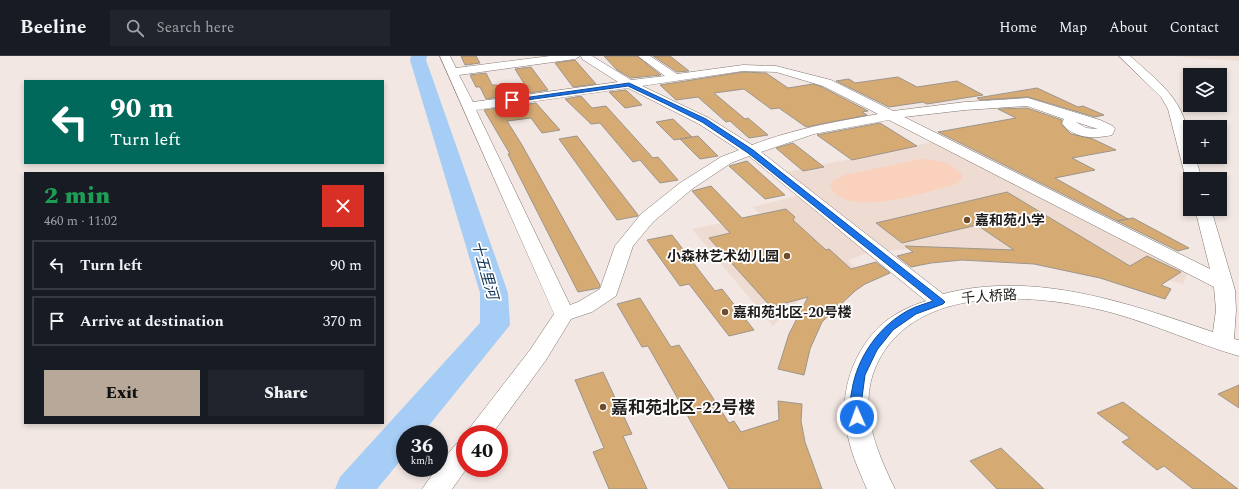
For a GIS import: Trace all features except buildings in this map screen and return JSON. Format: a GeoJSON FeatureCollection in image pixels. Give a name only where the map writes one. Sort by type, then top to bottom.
{"type":"FeatureCollection","features":[{"type":"Feature","properties":{"kind":"street"},"geometry":{"type":"LineString","coordinates":[[564,314],[449,64],[581,56],[629,84],[704,120],[751,151],[940,302]]}},
{"type":"Feature","properties":{"kind":"street"},"geometry":{"type":"LineString","coordinates":[[643,56],[676,78]]}},
{"type":"Feature","properties":{"kind":"street"},"geometry":{"type":"LineString","coordinates":[[1124,56],[1166,95],[1174,109],[1192,172]]}},
{"type":"Feature","properties":{"kind":"street"},"geometry":{"type":"LineString","coordinates":[[468,106],[743,68],[776,69],[827,84],[1224,284]]}},
{"type":"Feature","properties":{"kind":"street"},"geometry":{"type":"LineString","coordinates":[[485,425],[538,355],[564,314],[585,307],[609,292],[624,246],[634,232],[647,218],[705,173],[726,160],[780,139],[812,130],[891,116],[965,106],[1028,102],[1071,118]]}},
{"type":"Feature","properties":{"kind":"street"},"geometry":{"type":"LineString","coordinates":[[1205,216],[1224,284],[1231,346]]}},
{"type":"Feature","properties":{"kind":"street","name":"千人桥路"},"geometry":{"type":"LineString","coordinates":[[881,489],[860,441],[855,405],[860,375],[873,348],[890,328],[913,312],[940,302],[970,295],[1003,293],[1036,294],[1074,298],[1118,308],[1231,346]]}},
{"type":"Feature","properties":{"kind":"street"},"geometry":{"type":"LineString","coordinates":[[436,489],[456,463]]}},
{"type":"Feature","properties":{"kind":"shaded area"},"geometry":{"type":"Polygon","coordinates":[[[1170,56],[1239,56],[1239,61],[1170,56]]]}},
{"type":"Feature","properties":{"kind":"shaded area","name":"嘉和苑小学"},"geometry":{"type":"Polygon","coordinates":[[[933,142],[1190,268],[1183,284],[1104,263],[1040,252],[939,247],[871,252],[848,260],[856,268],[824,281],[800,300],[773,326],[692,229],[761,215],[753,207],[807,193],[782,173],[933,142]]]}},
{"type":"Feature","properties":{"kind":"shaded area"},"geometry":{"type":"Polygon","coordinates":[[[921,159],[949,164],[962,175],[962,179],[954,185],[925,193],[887,201],[868,202],[851,201],[838,196],[830,185],[832,181],[844,175],[921,159]]]}},
{"type":"Feature","properties":{"kind":"waterway","name":"十五里河"},"geometry":{"type":"LineString","coordinates":[[354,489],[495,325],[494,293],[418,60],[419,56]]}},
{"type":"Feature","properties":{"kind":"place","name":"嘉和苑小学"},"geometry":{"type":"Point","coordinates":[967,220]}},
{"type":"Feature","properties":{"kind":"place","name":"小森林艺术幼儿园"},"geometry":{"type":"Point","coordinates":[787,256]}},
{"type":"Feature","properties":{"kind":"place","name":"嘉和苑北区-20号楼"},"geometry":{"type":"Point","coordinates":[725,312]}},
{"type":"Feature","properties":{"kind":"place","name":"嘉和苑北区-22号楼"},"geometry":{"type":"Point","coordinates":[603,407]}},
{"type":"Feature","properties":{"kind":"route"},"geometry":{"type":"LineString","coordinates":[[512,100],[629,84],[668,102],[704,120],[751,151],[940,302],[913,312],[890,328],[873,348],[860,375],[855,405],[857,417]]}}]}
